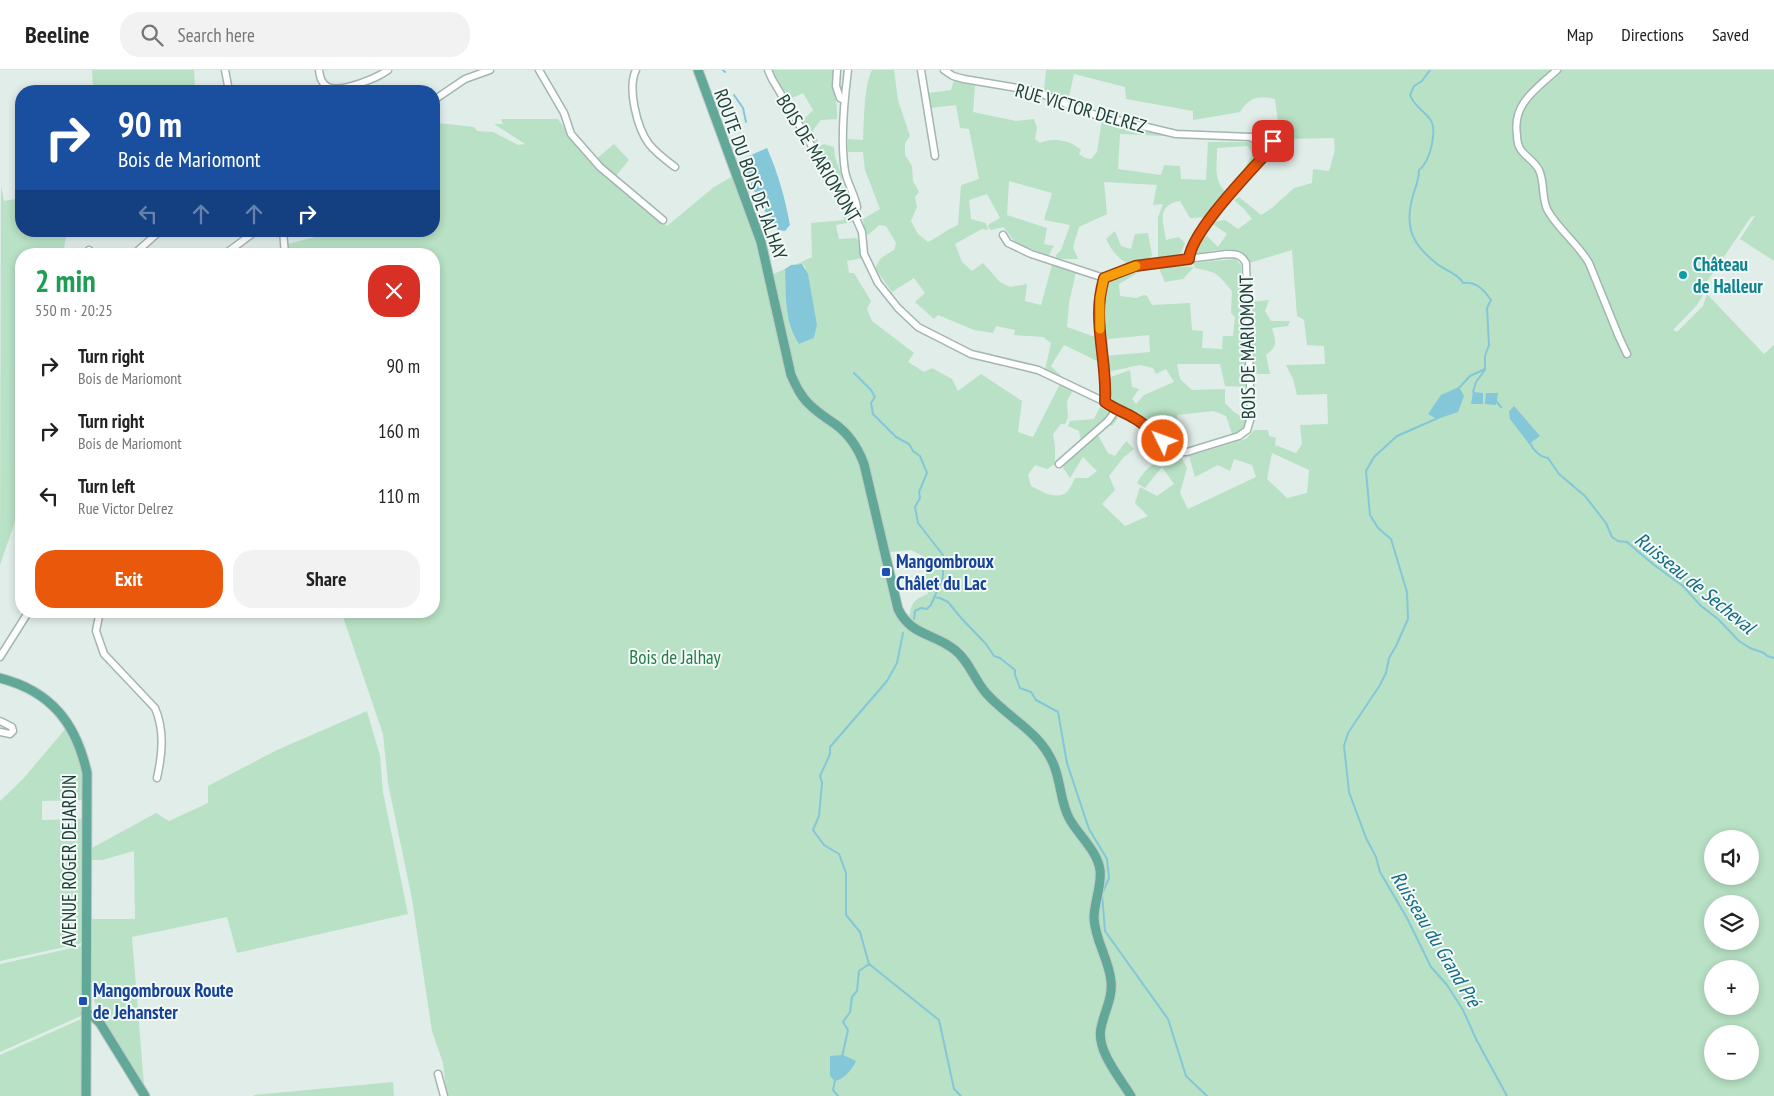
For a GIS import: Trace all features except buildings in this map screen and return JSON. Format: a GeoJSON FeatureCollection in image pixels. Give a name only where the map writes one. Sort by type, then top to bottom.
{"type":"FeatureCollection","features":[{"type":"Feature","properties":{"kind":"main road","name":"ROUTE DU BOIS DE JALHAY"},"geometry":{"type":"LineString","coordinates":[[698,70],[761,242],[791,375],[808,404],[850,438],[861,456],[893,594],[900,614],[908,625],[916,631],[944,643],[960,654],[986,693],[1035,736],[1051,759],[1057,773],[1067,814],[1097,859],[1100,867],[1100,880],[1095,904],[1094,923],[1098,941],[1109,970],[1111,989],[1100,1038],[1105,1055],[1131,1096]]}},
{"type":"Feature","properties":{"kind":"main road","name":"AVENUE ROGER DEJARDIN"},"geometry":{"type":"LineString","coordinates":[[0,678],[17,682],[50,702],[69,725],[83,756],[87,786],[86,1096]]}},
{"type":"Feature","properties":{"kind":"main road"},"geometry":{"type":"LineString","coordinates":[[86,1013],[100,1023],[145,1096]]}},
{"type":"Feature","properties":{"kind":"street"},"geometry":{"type":"LineString","coordinates":[[225,70],[226,85]]}},
{"type":"Feature","properties":{"kind":"street"},"geometry":{"type":"LineString","coordinates":[[319,70],[323,83],[326,85]]}},
{"type":"Feature","properties":{"kind":"street"},"geometry":{"type":"LineString","coordinates":[[349,85],[372,79],[388,70]]}},
{"type":"Feature","properties":{"kind":"street"},"geometry":{"type":"LineString","coordinates":[[440,96],[465,79],[487,70]]}},
{"type":"Feature","properties":{"kind":"street"},"geometry":{"type":"LineString","coordinates":[[539,70],[561,108],[571,134],[600,167],[663,220]]}},
{"type":"Feature","properties":{"kind":"street"},"geometry":{"type":"LineString","coordinates":[[636,70],[632,82],[632,93],[638,122],[647,142],[675,167]]}},
{"type":"Feature","properties":{"kind":"street","name":"BOIS DE MARIOMONT"},"geometry":{"type":"LineString","coordinates":[[768,70],[833,182],[854,214],[862,232],[864,254],[878,282],[898,308],[918,327],[971,354],[1038,370],[1105,402],[1148,427],[1170,448],[1179,452],[1187,452],[1239,436],[1247,430],[1251,417],[1246,263],[1242,257],[1237,254],[1226,254],[1135,266],[1104,278]]}},
{"type":"Feature","properties":{"kind":"street"},"geometry":{"type":"LineString","coordinates":[[837,70],[838,94],[844,100]]}},
{"type":"Feature","properties":{"kind":"street"},"geometry":{"type":"LineString","coordinates":[[848,70],[844,100],[845,172],[856,202],[857,207],[854,214]]}},
{"type":"Feature","properties":{"kind":"street"},"geometry":{"type":"LineString","coordinates":[[921,70],[935,156]]}},
{"type":"Feature","properties":{"kind":"street","name":"RUE VICTOR DELREZ"},"geometry":{"type":"LineString","coordinates":[[944,70],[964,79],[1035,92],[1088,113],[1176,134],[1270,139],[1273,141],[1273,146],[1265,155]]}},
{"type":"Feature","properties":{"kind":"street"},"geometry":{"type":"LineString","coordinates":[[1557,70],[1536,88],[1521,106],[1515,125],[1517,141],[1521,150],[1539,170],[1545,204],[1549,212],[1589,263],[1627,354]]}},
{"type":"Feature","properties":{"kind":"street"},"geometry":{"type":"LineString","coordinates":[[1189,259],[1189,250],[1199,233],[1265,155],[1260,144],[1251,137]]}},
{"type":"Feature","properties":{"kind":"street"},"geometry":{"type":"LineString","coordinates":[[1003,235],[1008,243],[1031,254],[1104,278],[1099,312],[1106,386],[1105,402]]}},
{"type":"Feature","properties":{"kind":"street"},"geometry":{"type":"LineString","coordinates":[[141,248],[153,237]]}},
{"type":"Feature","properties":{"kind":"street"},"geometry":{"type":"LineString","coordinates":[[233,248],[248,237]]}},
{"type":"Feature","properties":{"kind":"street"},"geometry":{"type":"LineString","coordinates":[[1058,464],[1108,421],[1116,410]]}},
{"type":"Feature","properties":{"kind":"street"},"geometry":{"type":"LineString","coordinates":[[0,657],[25,618]]}},
{"type":"Feature","properties":{"kind":"street"},"geometry":{"type":"LineString","coordinates":[[99,618],[96,631],[104,654],[155,708],[159,718],[162,753],[157,778]]}},
{"type":"Feature","properties":{"kind":"street"},"geometry":{"type":"LineString","coordinates":[[0,721],[12,727],[13,731],[10,734],[0,732]]}},
{"type":"Feature","properties":{"kind":"street"},"geometry":{"type":"LineString","coordinates":[[438,1074],[444,1096]]}},
{"type":"Feature","properties":{"kind":"green space"},"geometry":{"type":"Polygon","coordinates":[[[92,70],[194,70],[195,85],[93,85],[92,70]]]}},
{"type":"Feature","properties":{"kind":"green space","name":"Bois de Jalhay"},"geometry":{"type":"Polygon","coordinates":[[[773,70],[834,70],[837,119],[821,120],[813,130],[820,146],[824,144],[834,147],[835,157],[842,176],[841,183],[852,210],[853,222],[836,225],[839,239],[857,238],[862,258],[847,261],[849,273],[854,273],[871,301],[867,309],[872,321],[914,353],[908,362],[924,372],[932,368],[952,379],[958,391],[981,374],[1022,401],[1018,432],[1033,437],[1062,380],[1045,370],[1051,343],[1043,337],[1014,335],[1015,330],[996,326],[993,333],[974,330],[938,315],[934,319],[915,302],[925,293],[914,278],[892,292],[875,268],[881,258],[894,250],[896,243],[886,226],[879,225],[868,235],[865,234],[863,219],[880,209],[865,170],[863,152],[848,152],[848,139],[863,140],[866,94],[872,70],[894,70],[898,100],[910,136],[905,143],[905,155],[912,166],[913,181],[919,192],[915,197],[917,207],[911,221],[918,234],[928,242],[958,225],[961,185],[979,179],[969,129],[960,128],[956,105],[930,108],[928,93],[951,90],[954,80],[975,86],[973,112],[1016,121],[1034,119],[1037,128],[1035,139],[1040,143],[1050,140],[1067,142],[1081,150],[1079,154],[1085,158],[1091,159],[1097,152],[1102,120],[1163,132],[1164,136],[1120,134],[1118,169],[1161,175],[1164,165],[1180,166],[1181,179],[1206,180],[1208,142],[1255,142],[1257,156],[1242,174],[1252,154],[1248,146],[1217,148],[1216,167],[1218,178],[1227,193],[1207,217],[1190,218],[1180,201],[1172,203],[1164,210],[1163,221],[1166,240],[1179,237],[1185,243],[1181,253],[1162,258],[1163,266],[1194,267],[1183,279],[1165,282],[1160,271],[1158,217],[1163,204],[1153,205],[1157,185],[1104,182],[1107,214],[1079,227],[1073,247],[1078,259],[1056,259],[1056,255],[1061,250],[1070,225],[1044,220],[1052,193],[1009,181],[1007,215],[1047,228],[1044,244],[1054,246],[1048,256],[1017,243],[1003,227],[991,230],[988,227],[989,224],[1000,218],[987,194],[969,200],[971,219],[986,223],[988,230],[982,229],[955,244],[962,262],[972,271],[983,263],[1000,282],[1010,287],[1027,284],[1025,301],[1041,305],[1052,265],[1076,272],[1069,303],[1067,327],[1092,336],[1104,332],[1103,301],[1108,281],[1136,268],[1118,257],[1106,239],[1115,231],[1121,246],[1131,249],[1135,234],[1148,233],[1152,255],[1144,269],[1119,284],[1120,296],[1136,298],[1144,295],[1147,296],[1152,305],[1190,303],[1192,330],[1203,331],[1202,348],[1222,349],[1223,336],[1233,336],[1235,317],[1231,313],[1232,291],[1217,275],[1195,268],[1193,263],[1236,259],[1241,265],[1242,309],[1246,336],[1252,335],[1251,302],[1269,300],[1265,311],[1271,321],[1290,321],[1288,326],[1272,328],[1275,343],[1273,349],[1266,355],[1270,374],[1254,374],[1251,349],[1248,353],[1245,367],[1245,387],[1225,386],[1220,364],[1177,364],[1180,379],[1192,390],[1225,389],[1225,403],[1234,412],[1246,419],[1245,428],[1232,434],[1226,416],[1214,411],[1177,415],[1181,448],[1168,441],[1141,418],[1113,403],[1108,378],[1130,370],[1132,387],[1139,389],[1132,399],[1136,404],[1144,395],[1174,382],[1166,369],[1156,374],[1153,368],[1140,365],[1107,372],[1104,356],[1150,352],[1149,335],[1108,339],[1108,353],[1101,355],[1097,361],[1064,345],[1051,366],[1062,377],[1076,385],[1067,401],[1068,417],[1065,424],[1061,424],[1053,434],[1055,464],[1047,469],[1035,465],[1028,475],[1031,486],[1049,494],[1063,495],[1068,491],[1075,478],[1088,478],[1097,471],[1083,457],[1070,478],[1063,468],[1074,447],[1081,441],[1079,431],[1068,426],[1070,421],[1094,419],[1100,407],[1118,418],[1112,426],[1101,420],[1098,435],[1108,453],[1115,456],[1126,441],[1134,449],[1123,458],[1109,476],[1115,490],[1102,504],[1125,526],[1148,516],[1135,503],[1140,487],[1157,496],[1174,484],[1162,467],[1145,488],[1137,483],[1150,467],[1160,460],[1180,455],[1187,468],[1180,493],[1188,509],[1256,477],[1252,465],[1234,459],[1230,471],[1218,465],[1195,477],[1189,456],[1246,439],[1254,430],[1268,430],[1269,436],[1276,438],[1275,445],[1296,453],[1302,444],[1300,425],[1328,424],[1327,394],[1297,395],[1293,379],[1286,365],[1325,364],[1324,346],[1307,345],[1304,320],[1297,316],[1292,250],[1249,263],[1245,256],[1233,250],[1218,250],[1196,254],[1201,238],[1207,236],[1218,247],[1227,234],[1210,222],[1225,220],[1238,229],[1252,219],[1234,200],[1239,197],[1261,215],[1272,208],[1294,188],[1312,183],[1313,169],[1329,171],[1335,150],[1334,138],[1286,139],[1278,122],[1275,99],[1269,98],[1255,98],[1247,103],[1240,112],[1193,120],[1193,111],[1126,99],[1125,87],[1074,74],[1068,101],[1044,90],[1046,70],[1555,70],[1542,86],[1560,70],[1774,70],[1774,261],[1740,239],[1755,216],[1751,217],[1706,283],[1702,297],[1697,305],[1673,330],[1677,332],[1703,306],[1707,294],[1764,354],[1774,345],[1774,1096],[447,1096],[443,1063],[432,1031],[412,899],[388,783],[383,734],[343,618],[440,618],[440,248],[287,248],[287,244],[315,237],[440,237],[440,123],[474,127],[477,131],[493,132],[518,145],[525,144],[494,124],[503,124],[501,119],[558,119],[581,151],[599,170],[667,226],[714,187],[735,175],[771,275],[785,269],[788,318],[799,344],[814,338],[817,325],[805,266],[797,264],[812,257],[811,223],[844,220],[840,189],[802,121],[813,110],[803,93],[790,99],[773,70]],[[1272,453],[1267,479],[1287,498],[1307,493],[1309,470],[1272,453]],[[911,550],[889,552],[901,610],[909,620],[913,603],[928,594],[924,561],[921,555],[911,550]]]}},
{"type":"Feature","properties":{"kind":"green space"},"geometry":{"type":"Polygon","coordinates":[[[614,144],[629,160],[615,177],[595,160],[614,144]]]}},
{"type":"Feature","properties":{"kind":"green space"},"geometry":{"type":"Polygon","coordinates":[[[1,186],[4,201],[15,199],[15,237],[66,237],[64,248],[15,248],[15,521],[0,565],[1,186]]]}},
{"type":"Feature","properties":{"kind":"green space"},"geometry":{"type":"Polygon","coordinates":[[[367,711],[380,756],[383,792],[408,914],[237,953],[227,917],[132,937],[144,1085],[103,1020],[91,992],[91,919],[135,919],[134,851],[102,860],[92,860],[92,848],[156,813],[169,821],[208,803],[208,786],[277,750],[367,711]]]}},
{"type":"Feature","properties":{"kind":"green space"},"geometry":{"type":"Polygon","coordinates":[[[67,727],[76,745],[81,762],[83,800],[42,801],[42,820],[82,819],[82,942],[0,961],[0,801],[22,780],[67,727]]]}},
{"type":"Feature","properties":{"kind":"green space"},"geometry":{"type":"Polygon","coordinates":[[[81,946],[83,1015],[0,1052],[0,964],[81,946]]]}},
{"type":"Feature","properties":{"kind":"green space"},"geometry":{"type":"Polygon","coordinates":[[[79,1020],[83,1020],[82,1096],[0,1096],[0,1055],[79,1020]]]}},
{"type":"Feature","properties":{"kind":"green space"},"geometry":{"type":"Polygon","coordinates":[[[393,1082],[394,1096],[254,1096],[254,1095],[393,1082]]]}},
{"type":"Feature","properties":{"kind":"water"},"geometry":{"type":"Polygon","coordinates":[[[767,148],[778,176],[788,215],[790,225],[785,231],[778,230],[766,214],[740,160],[767,148]]]}},
{"type":"Feature","properties":{"kind":"water"},"geometry":{"type":"Polygon","coordinates":[[[802,264],[808,274],[817,325],[814,338],[799,344],[794,336],[788,317],[785,269],[791,265],[802,264]]]}},
{"type":"Feature","properties":{"kind":"water"},"geometry":{"type":"Polygon","coordinates":[[[1459,387],[1464,396],[1458,412],[1437,419],[1428,414],[1441,395],[1459,387]]]}},
{"type":"Feature","properties":{"kind":"water"},"geometry":{"type":"Polygon","coordinates":[[[1473,392],[1483,393],[1483,404],[1471,404],[1473,392]]]}},
{"type":"Feature","properties":{"kind":"water"},"geometry":{"type":"Polygon","coordinates":[[[1486,393],[1498,393],[1496,405],[1485,404],[1486,393]]]}},
{"type":"Feature","properties":{"kind":"water"},"geometry":{"type":"Polygon","coordinates":[[[1514,406],[1540,436],[1529,444],[1510,419],[1509,411],[1514,406]]]}},
{"type":"Feature","properties":{"kind":"water"},"geometry":{"type":"Polygon","coordinates":[[[843,1055],[856,1061],[848,1073],[835,1081],[830,1076],[830,1056],[843,1055]]]}},
{"type":"Feature","properties":{"kind":"waterway","name":"Ruisseau du Grand Pré"},"geometry":{"type":"LineString","coordinates":[[1430,70],[1422,81],[1414,86],[1410,95],[1416,105],[1430,119],[1433,130],[1432,146],[1423,166],[1419,170],[1418,181],[1411,203],[1410,223],[1412,232],[1415,240],[1427,256],[1458,277],[1463,283],[1472,283],[1479,287],[1491,300],[1487,308],[1489,345],[1485,356],[1485,369],[1470,376],[1458,389]]}},
{"type":"Feature","properties":{"kind":"waterway"},"geometry":{"type":"LineString","coordinates":[[734,95],[743,108],[746,122]]}},
{"type":"Feature","properties":{"kind":"waterway","name":"Ruisseau de Secheval"},"geometry":{"type":"LineString","coordinates":[[1474,393],[1476,382],[1485,370]]}},
{"type":"Feature","properties":{"kind":"waterway"},"geometry":{"type":"LineString","coordinates":[[854,373],[871,390],[875,397],[871,403],[873,414],[896,437],[909,444],[913,451],[920,456],[927,473],[919,492],[920,498],[915,507],[918,523],[943,555],[943,577],[931,605],[927,609],[921,608],[915,611],[914,619]]}},
{"type":"Feature","properties":{"kind":"waterway","name":"Ruisseau de Secheval"},"geometry":{"type":"LineString","coordinates":[[1496,401],[1501,407]]}},
{"type":"Feature","properties":{"kind":"waterway","name":"Ruisseau du Grand Pré"},"geometry":{"type":"LineString","coordinates":[[1438,418],[1397,436],[1374,457],[1366,471],[1370,515],[1378,528],[1391,539],[1407,592],[1408,619],[1389,658],[1386,673],[1380,685],[1348,733],[1344,746],[1349,792],[1366,838],[1376,857],[1380,872],[1407,918],[1431,967],[1447,985],[1463,1010],[1476,1039],[1507,1096]]}},
{"type":"Feature","properties":{"kind":"waterway","name":"Ruisseau de Secheval"},"geometry":{"type":"LineString","coordinates":[[1530,443],[1537,453],[1548,458],[1559,474],[1585,496],[1606,523],[1612,537],[1618,541],[1627,542],[1683,586],[1701,606],[1718,619],[1739,641],[1774,658]]}},
{"type":"Feature","properties":{"kind":"waterway"},"geometry":{"type":"LineString","coordinates":[[934,597],[948,602],[986,644],[994,656],[1000,658],[1015,670],[1020,688],[1031,692],[1036,700],[1058,712],[1067,763],[1089,829],[1107,859],[1109,878],[1102,894],[1105,931],[1168,1019],[1186,1076],[1207,1096]]}},
{"type":"Feature","properties":{"kind":"waterway"},"geometry":{"type":"LineString","coordinates":[[842,1057],[848,1030],[843,1022],[850,1012],[852,997],[857,991],[859,971],[869,964],[860,932],[846,915],[846,873],[839,854],[824,845],[813,830],[819,816],[822,783],[820,776],[830,754],[830,747],[887,681],[897,663],[903,633]]}},
{"type":"Feature","properties":{"kind":"waterway"},"geometry":{"type":"LineString","coordinates":[[869,964],[939,1020],[954,1089],[961,1096]]}},
{"type":"Feature","properties":{"kind":"waterway"},"geometry":{"type":"LineString","coordinates":[[835,1080],[833,1090],[838,1096]]}},
{"type":"Feature","properties":{"kind":"slow traffic"},"geometry":{"type":"LineString","coordinates":[[1100,329],[1100,298],[1104,278],[1136,266]]}},
{"type":"Feature","properties":{"kind":"place","name":"Château de Halleur"},"geometry":{"type":"Point","coordinates":[1683,275]}},
{"type":"Feature","properties":{"kind":"place","name":"Mangombroux Châlet du Lac"},"geometry":{"type":"Point","coordinates":[886,572]}},
{"type":"Feature","properties":{"kind":"place","name":"Mangombroux Route de Jehanster"},"geometry":{"type":"Point","coordinates":[83,1001]}},
{"type":"Feature","properties":{"kind":"route"},"geometry":{"type":"LineString","coordinates":[[1163,441],[1148,427],[1105,402],[1106,386],[1099,312],[1104,278],[1135,266],[1189,259],[1189,250],[1199,233],[1273,146],[1273,141]]}}]}
